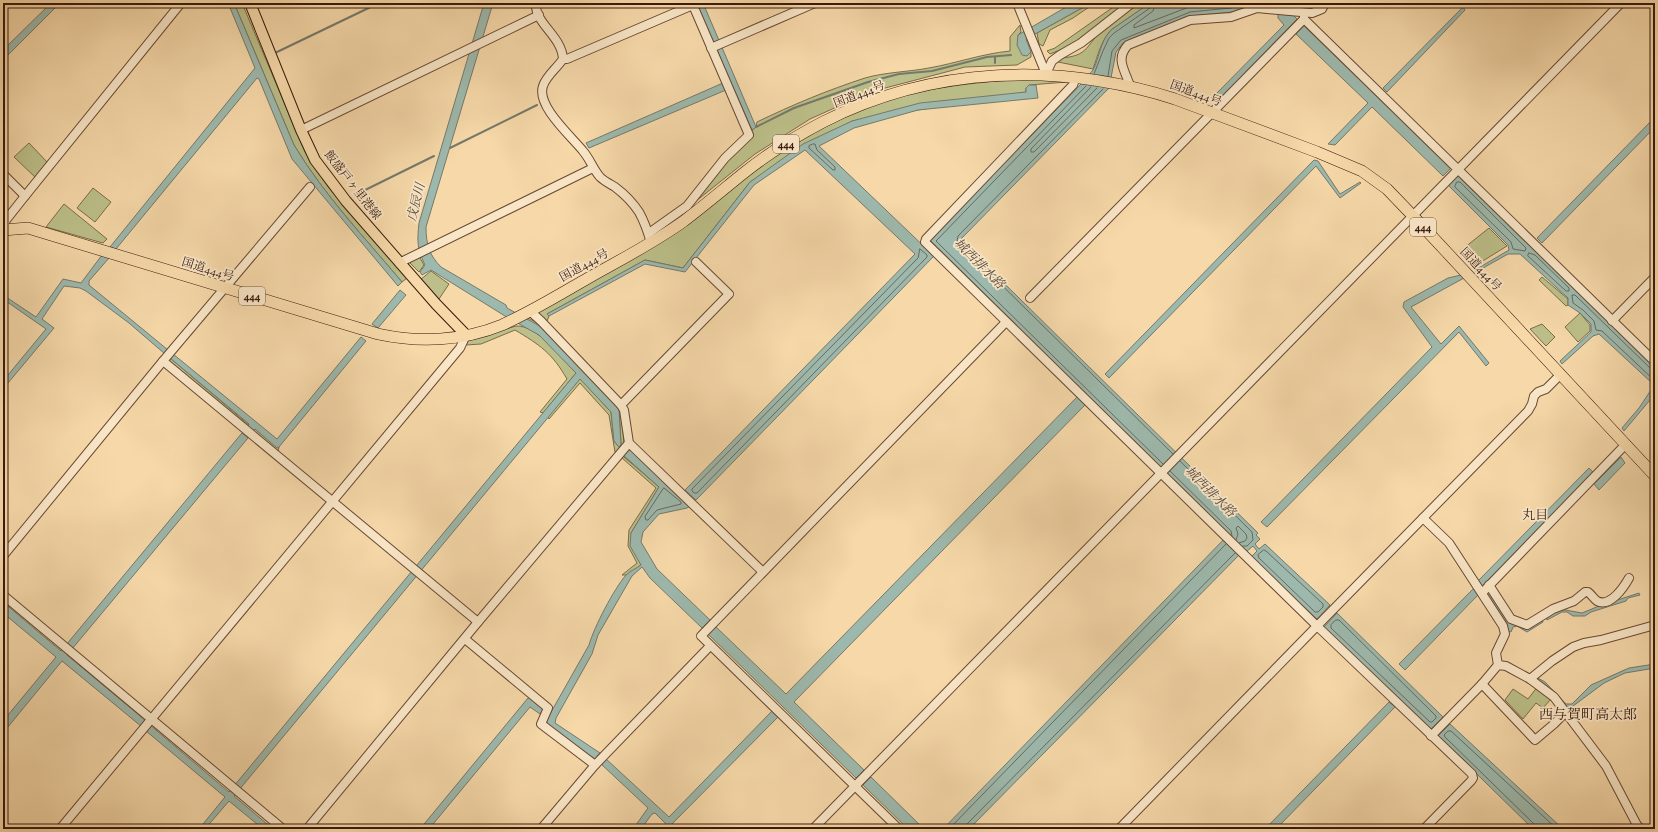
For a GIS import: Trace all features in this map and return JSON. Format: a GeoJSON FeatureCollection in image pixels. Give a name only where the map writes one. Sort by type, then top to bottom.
{"type":"FeatureCollection","features":[{"type":"Feature","properties":{"kind":"highway","name":"国道444号"},"geometry":{"type":"LineString","coordinates":[[3,230],[28,228],[378,334],[421,340],[444,339],[466,335],[502,324],[530,311],[650,238],[684,221],[746,171],[779,148],[823,122],[874,100],[919,87],[962,79],[1023,74],[1046,74],[1078,77],[1125,85],[1175,99],[1317,152],[1362,171],[1387,189],[1413,216],[1655,476]]}},
{"type":"Feature","properties":{"kind":"main road","name":"飯盛戸ヶ里港線"},"geometry":{"type":"LineString","coordinates":[[250,3],[301,130],[315,160],[326,176],[399,263],[466,335]]}},
{"type":"Feature","properties":{"kind":"street"},"geometry":{"type":"LineString","coordinates":[[3,230],[6,220],[181,3]]}},
{"type":"Feature","properties":{"kind":"street"},"geometry":{"type":"LineString","coordinates":[[536,3],[538,15],[559,43],[563,59]]}},
{"type":"Feature","properties":{"kind":"street"},"geometry":{"type":"LineString","coordinates":[[711,48],[815,3]]}},
{"type":"Feature","properties":{"kind":"street"},"geometry":{"type":"LineString","coordinates":[[1017,3],[1046,74]]}},
{"type":"Feature","properties":{"kind":"street"},"geometry":{"type":"LineString","coordinates":[[1046,74],[1052,61],[1081,43],[1132,3]]}},
{"type":"Feature","properties":{"kind":"street"},"geometry":{"type":"LineString","coordinates":[[1030,298],[1300,21],[1312,13],[1322,9],[1325,3]]}},
{"type":"Feature","properties":{"kind":"street"},"geometry":{"type":"LineString","coordinates":[[812,829],[1621,3]]}},
{"type":"Feature","properties":{"kind":"street"},"geometry":{"type":"LineString","coordinates":[[692,4],[711,48],[749,135],[725,158],[687,206],[650,238],[638,211],[616,188],[601,178],[593,168],[585,152],[546,106],[542,96],[542,86],[563,59],[567,59],[692,4]]}},
{"type":"Feature","properties":{"kind":"street"},"geometry":{"type":"LineString","coordinates":[[1125,85],[1120,60],[1121,53],[1128,45],[1190,20],[1231,16],[1257,8],[1300,21],[1458,169],[1655,362]]}},
{"type":"Feature","properties":{"kind":"street"},"geometry":{"type":"LineString","coordinates":[[301,130],[486,42],[538,15]]}},
{"type":"Feature","properties":{"kind":"street"},"geometry":{"type":"LineString","coordinates":[[1078,77],[1073,85],[926,239],[925,242],[1162,472],[1243,555],[1472,774],[1473,778],[1471,781],[1424,829]]}},
{"type":"Feature","properties":{"kind":"street"},"geometry":{"type":"LineString","coordinates":[[399,263],[593,168]]}},
{"type":"Feature","properties":{"kind":"street"},"geometry":{"type":"LineString","coordinates":[[3,174],[25,196]]}},
{"type":"Feature","properties":{"kind":"street"},"geometry":{"type":"LineString","coordinates":[[3,556],[163,361],[310,187]]}},
{"type":"Feature","properties":{"kind":"street"},"geometry":{"type":"LineString","coordinates":[[621,405],[729,294],[696,262]]}},
{"type":"Feature","properties":{"kind":"street"},"geometry":{"type":"LineString","coordinates":[[1612,321],[1655,278]]}},
{"type":"Feature","properties":{"kind":"street"},"geometry":{"type":"LineString","coordinates":[[530,311],[621,405],[624,410],[629,443],[762,572]]}},
{"type":"Feature","properties":{"kind":"street"},"geometry":{"type":"LineString","coordinates":[[899,829],[700,636],[1006,322]]}},
{"type":"Feature","properties":{"kind":"street"},"geometry":{"type":"LineString","coordinates":[[60,829],[460,348],[466,335]]}},
{"type":"Feature","properties":{"kind":"street"},"geometry":{"type":"LineString","coordinates":[[163,361],[478,622]]}},
{"type":"Feature","properties":{"kind":"street"},"geometry":{"type":"LineString","coordinates":[[1119,829],[1528,411],[1534,396],[1538,392],[1546,389],[1561,374]]}},
{"type":"Feature","properties":{"kind":"street"},"geometry":{"type":"LineString","coordinates":[[307,829],[478,622],[629,443]]}},
{"type":"Feature","properties":{"kind":"street"},"geometry":{"type":"LineString","coordinates":[[1482,593],[1626,444]]}},
{"type":"Feature","properties":{"kind":"street"},"geometry":{"type":"LineString","coordinates":[[1423,518],[1449,543],[1503,626],[1505,634],[1496,653],[1498,666]]}},
{"type":"Feature","properties":{"kind":"street"},"geometry":{"type":"LineString","coordinates":[[1489,585],[1511,619],[1527,625],[1553,609],[1574,600],[1585,592],[1588,592],[1597,601],[1603,602],[1613,598],[1621,590],[1629,578]]}},
{"type":"Feature","properties":{"kind":"street"},"geometry":{"type":"LineString","coordinates":[[3,595],[283,829]]}},
{"type":"Feature","properties":{"kind":"street"},"geometry":{"type":"LineString","coordinates":[[1530,679],[1552,661],[1578,645],[1655,625]]}},
{"type":"Feature","properties":{"kind":"street"},"geometry":{"type":"LineString","coordinates":[[465,639],[548,708],[541,724],[595,765]]}},
{"type":"Feature","properties":{"kind":"street"},"geometry":{"type":"LineString","coordinates":[[541,829],[595,765],[710,646]]}},
{"type":"Feature","properties":{"kind":"street"},"geometry":{"type":"LineString","coordinates":[[1431,736],[1498,666],[1506,666],[1530,679],[1554,697],[1606,766],[1637,825],[1641,829]]}},
{"type":"Feature","properties":{"kind":"street"},"geometry":{"type":"LineString","coordinates":[[1482,684],[1535,740],[1565,713]]}},
{"type":"Feature","properties":{"kind":"green space"},"geometry":{"type":"Polygon","coordinates":[[[234,3],[242,3],[305,152],[328,187],[407,278],[402,282],[332,199],[294,145],[234,3]]]}},
{"type":"Feature","properties":{"kind":"green space"},"geometry":{"type":"Polygon","coordinates":[[[1091,3],[1095,3],[1073,18],[1050,30],[1043,46],[1039,44],[1037,33],[1091,3]]]}},
{"type":"Feature","properties":{"kind":"green space"},"geometry":{"type":"Polygon","coordinates":[[[1119,3],[1127,3],[1077,43],[1050,54],[1047,51],[1055,48],[1119,3]]]}},
{"type":"Feature","properties":{"kind":"green space"},"geometry":{"type":"Polygon","coordinates":[[[1139,3],[1150,3],[1111,30],[1102,43],[1093,69],[1058,62],[1061,58],[1077,55],[1082,52],[1103,29],[1139,3]]]}},
{"type":"Feature","properties":{"kind":"green space"},"geometry":{"type":"Polygon","coordinates":[[[1020,25],[1021,32],[1018,35],[1027,56],[1031,52],[1031,57],[1017,65],[965,67],[870,92],[810,119],[755,154],[691,205],[726,162],[752,136],[752,130],[756,127],[757,122],[810,98],[865,78],[881,74],[929,68],[989,54],[1010,51],[1010,37],[1020,25]]]}},
{"type":"Feature","properties":{"kind":"green space"},"geometry":{"type":"Polygon","coordinates":[[[1027,79],[1067,82],[1029,85],[1026,88],[1026,92],[852,121],[750,182],[683,268],[645,260],[547,314],[549,316],[547,321],[536,312],[773,158],[815,133],[858,111],[904,95],[928,90],[978,83],[1027,79]]]}},
{"type":"Feature","properties":{"kind":"green space"},"geometry":{"type":"Polygon","coordinates":[[[29,143],[48,163],[36,178],[14,157],[29,143]]]}},
{"type":"Feature","properties":{"kind":"green space"},"geometry":{"type":"Polygon","coordinates":[[[93,188],[111,202],[95,222],[77,208],[93,188]]]}},
{"type":"Feature","properties":{"kind":"green space"},"geometry":{"type":"Polygon","coordinates":[[[64,204],[107,239],[103,243],[46,227],[64,204]]]}},
{"type":"Feature","properties":{"kind":"green space"},"geometry":{"type":"Polygon","coordinates":[[[1489,228],[1507,246],[1473,267],[1459,252],[1489,228]]]}},
{"type":"Feature","properties":{"kind":"green space"},"geometry":{"type":"Polygon","coordinates":[[[419,256],[424,265],[419,272],[408,261],[419,256]]]}},
{"type":"Feature","properties":{"kind":"green space"},"geometry":{"type":"Polygon","coordinates":[[[431,271],[449,284],[439,299],[420,280],[431,271]]]}},
{"type":"Feature","properties":{"kind":"green space"},"geometry":{"type":"Polygon","coordinates":[[[1542,277],[1568,299],[1568,305],[1566,306],[1539,280],[1542,277]]]}},
{"type":"Feature","properties":{"kind":"green space"},"geometry":{"type":"Polygon","coordinates":[[[1580,313],[1590,325],[1590,331],[1578,342],[1565,327],[1580,313]]]}},
{"type":"Feature","properties":{"kind":"green space"},"geometry":{"type":"Polygon","coordinates":[[[528,318],[545,327],[621,408],[624,444],[617,452],[615,452],[609,415],[580,383],[549,419],[548,417],[580,378],[611,412],[614,441],[619,447],[621,445],[619,408],[526,320],[528,318]]]}},
{"type":"Feature","properties":{"kind":"green space"},"geometry":{"type":"Polygon","coordinates":[[[1542,324],[1555,337],[1546,346],[1530,329],[1542,324]]]}},
{"type":"Feature","properties":{"kind":"green space"},"geometry":{"type":"Polygon","coordinates":[[[516,326],[524,327],[541,336],[576,373],[543,413],[540,412],[567,379],[556,362],[545,350],[515,330],[481,344],[466,345],[468,341],[516,326]]]}},
{"type":"Feature","properties":{"kind":"green space"},"geometry":{"type":"Polygon","coordinates":[[[170,358],[249,425],[247,428],[168,361],[170,358]]]}},
{"type":"Feature","properties":{"kind":"green space"},"geometry":{"type":"Polygon","coordinates":[[[255,429],[279,447],[278,452],[252,432],[255,429]]]}},
{"type":"Feature","properties":{"kind":"green space"},"geometry":{"type":"Polygon","coordinates":[[[629,446],[691,505],[623,456],[629,446]]]}},
{"type":"Feature","properties":{"kind":"green space"},"geometry":{"type":"Polygon","coordinates":[[[623,456],[659,487],[631,533],[641,565],[627,575],[622,575],[637,563],[628,546],[629,530],[656,488],[622,458],[623,456]]]}},
{"type":"Feature","properties":{"kind":"green space"},"geometry":{"type":"Polygon","coordinates":[[[1538,686],[1552,698],[1543,708],[1536,703],[1523,719],[1505,700],[1513,689],[1528,699],[1538,686]]]}},
{"type":"Feature","properties":{"kind":"water"},"geometry":{"type":"Polygon","coordinates":[[[51,3],[60,3],[3,60],[3,50],[51,3]]]}},
{"type":"Feature","properties":{"kind":"water"},"geometry":{"type":"Polygon","coordinates":[[[228,3],[234,3],[294,145],[332,199],[402,282],[398,286],[292,159],[259,79],[257,78],[116,249],[110,247],[255,68],[228,3]]]}},
{"type":"Feature","properties":{"kind":"water"},"geometry":{"type":"Polygon","coordinates":[[[484,3],[493,3],[426,227],[429,249],[441,267],[506,305],[507,308],[545,329],[619,409],[621,445],[619,447],[614,441],[611,412],[580,379],[234,796],[273,829],[263,829],[229,801],[205,829],[199,829],[225,797],[146,731],[150,725],[229,792],[576,373],[539,335],[505,316],[431,270],[422,275],[420,272],[425,265],[418,245],[419,223],[484,3]]]}},
{"type":"Feature","properties":{"kind":"water"},"geometry":{"type":"Polygon","coordinates":[[[696,3],[703,3],[756,127],[752,130],[696,3]]]}},
{"type":"Feature","properties":{"kind":"water"},"geometry":{"type":"Polygon","coordinates":[[[1073,3],[1091,3],[1026,39],[1031,52],[1027,56],[1022,55],[1017,45],[1018,35],[1073,3]]]}},
{"type":"Feature","properties":{"kind":"water","name":"城西排水路"},"geometry":{"type":"Polygon","coordinates":[[[1150,3],[1263,3],[1255,4],[1232,12],[1191,16],[1123,43],[1116,52],[1109,88],[960,240],[1258,533],[1256,535],[1260,539],[1255,544],[1259,549],[1265,544],[1330,605],[1317,619],[1251,557],[1257,551],[1253,546],[1246,552],[1244,550],[969,829],[943,829],[1229,534],[930,240],[1083,82],[1093,70],[1104,40],[1111,30],[1150,3]]]}},
{"type":"Feature","properties":{"kind":"water"},"geometry":{"type":"Polygon","coordinates":[[[1263,3],[1319,3],[1309,9],[1263,3]]]}},
{"type":"Feature","properties":{"kind":"water"},"geometry":{"type":"Polygon","coordinates":[[[1463,7],[1465,10],[1387,92],[1383,88],[1463,7]]]}},
{"type":"Feature","properties":{"kind":"water"},"geometry":{"type":"Polygon","coordinates":[[[1278,13],[1293,15],[1297,19],[1219,100],[1212,98],[1284,25],[1278,18],[1278,13]]]}},
{"type":"Feature","properties":{"kind":"water"},"geometry":{"type":"Polygon","coordinates":[[[1304,26],[1451,168],[1443,176],[1372,107],[1335,145],[1328,144],[1368,103],[1296,34],[1304,26]]]}},
{"type":"Feature","properties":{"kind":"water"},"geometry":{"type":"Polygon","coordinates":[[[723,83],[726,90],[589,148],[586,143],[723,83]]]}},
{"type":"Feature","properties":{"kind":"water"},"geometry":{"type":"Polygon","coordinates":[[[1029,85],[1036,85],[1038,98],[918,110],[854,128],[819,146],[934,256],[696,500],[685,490],[915,254],[805,150],[754,185],[685,272],[645,264],[549,316],[547,314],[645,260],[683,268],[750,182],[803,144],[852,121],[920,103],[1026,92],[1026,88],[1029,85]]]}},
{"type":"Feature","properties":{"kind":"water"},"geometry":{"type":"Polygon","coordinates":[[[1655,117],[1655,127],[1542,243],[1537,238],[1655,117]]]}},
{"type":"Feature","properties":{"kind":"water"},"geometry":{"type":"Polygon","coordinates":[[[1314,160],[1318,161],[1340,194],[1360,182],[1361,183],[1340,198],[1316,166],[1109,378],[1105,374],[1314,160]]]}},
{"type":"Feature","properties":{"kind":"water"},"geometry":{"type":"Polygon","coordinates":[[[1459,175],[1655,368],[1655,394],[1624,431],[1622,428],[1639,408],[1653,387],[1653,384],[1599,334],[1593,336],[1562,364],[1560,361],[1591,332],[1591,324],[1580,313],[1568,305],[1568,298],[1520,254],[1508,254],[1476,272],[1475,270],[1509,250],[1508,245],[1448,185],[1459,175]]]}},
{"type":"Feature","properties":{"kind":"water"},"geometry":{"type":"Polygon","coordinates":[[[102,255],[109,258],[89,281],[89,285],[168,350],[165,354],[129,323],[86,291],[80,288],[64,286],[42,319],[54,328],[3,389],[3,381],[46,329],[3,299],[3,295],[36,317],[63,279],[81,283],[102,255]]]}},
{"type":"Feature","properties":{"kind":"water"},"geometry":{"type":"Polygon","coordinates":[[[1461,275],[1464,278],[1411,307],[1441,344],[1459,326],[1489,363],[1486,366],[1459,332],[1267,527],[1261,522],[1432,347],[1403,307],[1404,302],[1448,278],[1461,275]]]}},
{"type":"Feature","properties":{"kind":"water"},"geometry":{"type":"Polygon","coordinates":[[[400,290],[406,295],[378,328],[372,324],[400,290]]]}},
{"type":"Feature","properties":{"kind":"water"},"geometry":{"type":"Polygon","coordinates":[[[361,337],[366,341],[277,448],[255,429],[252,432],[247,428],[249,424],[170,358],[173,354],[277,439],[361,337]]]}},
{"type":"Feature","properties":{"kind":"water"},"geometry":{"type":"Polygon","coordinates":[[[1077,397],[1085,405],[794,702],[864,770],[856,778],[708,634],[715,626],[786,694],[1077,397]]]}},
{"type":"Feature","properties":{"kind":"water"},"geometry":{"type":"Polygon","coordinates":[[[242,433],[248,438],[67,655],[146,721],[142,727],[62,661],[3,733],[3,721],[56,657],[3,613],[3,602],[61,651],[242,433]]]}},
{"type":"Feature","properties":{"kind":"water"},"geometry":{"type":"Polygon","coordinates":[[[627,450],[633,451],[690,506],[659,514],[643,532],[641,542],[657,569],[710,620],[702,628],[650,578],[642,567],[632,576],[598,635],[592,654],[556,718],[555,723],[600,753],[595,759],[549,726],[546,721],[589,645],[600,619],[616,589],[626,575],[641,565],[630,546],[631,533],[659,487],[623,455],[627,450]]]}},
{"type":"Feature","properties":{"kind":"water"},"geometry":{"type":"Polygon","coordinates":[[[1621,457],[1625,463],[1599,490],[1594,484],[1621,457]]]}},
{"type":"Feature","properties":{"kind":"water"},"geometry":{"type":"Polygon","coordinates":[[[1589,468],[1594,473],[1481,587],[1478,581],[1589,468]]]}},
{"type":"Feature","properties":{"kind":"water"},"geometry":{"type":"Polygon","coordinates":[[[1474,588],[1478,595],[1405,670],[1399,664],[1474,588]]]}},
{"type":"Feature","properties":{"kind":"water"},"geometry":{"type":"Polygon","coordinates":[[[1489,591],[1518,623],[1527,629],[1542,619],[1543,622],[1527,632],[1517,626],[1513,627],[1511,632],[1508,631],[1507,624],[1486,594],[1489,591]]]}},
{"type":"Feature","properties":{"kind":"water"},"geometry":{"type":"Polygon","coordinates":[[[1639,593],[1640,595],[1628,598],[1626,601],[1591,612],[1585,616],[1573,616],[1567,612],[1562,612],[1547,620],[1546,616],[1560,609],[1582,613],[1639,593]]]}},
{"type":"Feature","properties":{"kind":"water"},"geometry":{"type":"Polygon","coordinates":[[[1337,613],[1443,717],[1431,729],[1324,627],[1337,613]]]}},
{"type":"Feature","properties":{"kind":"water"},"geometry":{"type":"Polygon","coordinates":[[[1655,664],[1655,668],[1625,673],[1604,683],[1569,709],[1565,708],[1535,679],[1536,677],[1545,682],[1566,704],[1572,704],[1591,685],[1629,668],[1655,664]]]}},
{"type":"Feature","properties":{"kind":"water"},"geometry":{"type":"Polygon","coordinates":[[[528,698],[531,698],[544,708],[540,714],[530,707],[429,829],[420,829],[528,698]]]}},
{"type":"Feature","properties":{"kind":"water"},"geometry":{"type":"Polygon","coordinates":[[[1389,702],[1395,707],[1276,829],[1265,829],[1389,702]]]}},
{"type":"Feature","properties":{"kind":"water"},"geometry":{"type":"Polygon","coordinates":[[[772,711],[778,717],[669,827],[655,813],[652,814],[641,829],[633,829],[648,808],[600,763],[605,758],[669,817],[772,711]]]}},
{"type":"Feature","properties":{"kind":"water"},"geometry":{"type":"Polygon","coordinates":[[[1450,724],[1563,829],[1533,829],[1438,736],[1450,724]]]}},
{"type":"Feature","properties":{"kind":"water"},"geometry":{"type":"Polygon","coordinates":[[[871,777],[924,829],[908,829],[863,785],[871,777]]]}},
{"type":"Feature","properties":{"kind":"waterway"},"geometry":{"type":"LineString","coordinates":[[277,52],[379,3]]}},
{"type":"Feature","properties":{"kind":"waterway"},"geometry":{"type":"LineString","coordinates":[[756,127],[794,108],[868,82],[899,74],[932,71],[987,57],[1011,55]]}},
{"type":"Feature","properties":{"kind":"waterway"},"geometry":{"type":"LineString","coordinates":[[995,57],[995,63]]}},
{"type":"Feature","properties":{"kind":"waterway"},"geometry":{"type":"LineString","coordinates":[[450,148],[537,105]]}},
{"type":"Feature","properties":{"kind":"waterway"},"geometry":{"type":"LineString","coordinates":[[355,195],[434,156]]}},
{"type":"Feature","properties":{"kind":"district","name":"丸目"},"geometry":{"type":"Point","coordinates":[1535,514]}},
{"type":"Feature","properties":{"kind":"district","name":"西与賀町高太郎"},"geometry":{"type":"Point","coordinates":[1588,714]}},
{"type":"Feature","properties":{"kind":"water label","name":"戊辰川"},"geometry":{"type":"Point","coordinates":[415,202]}}]}
